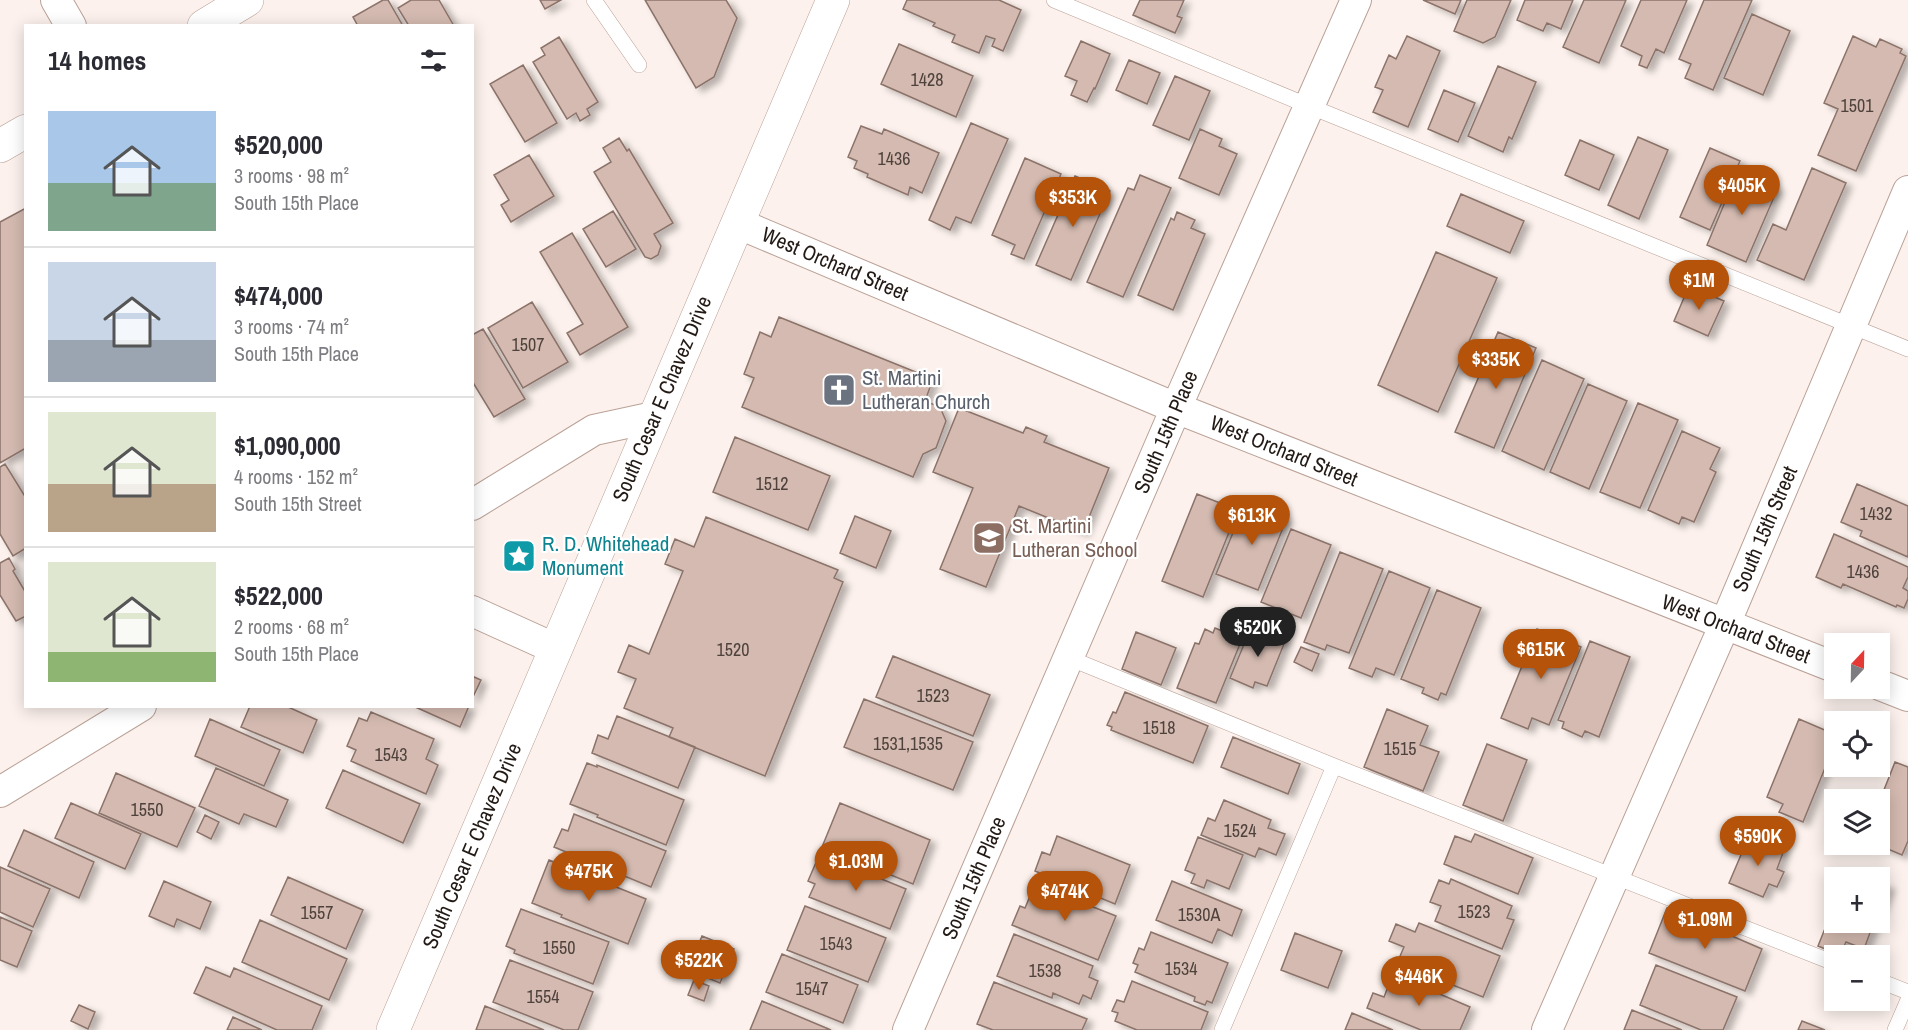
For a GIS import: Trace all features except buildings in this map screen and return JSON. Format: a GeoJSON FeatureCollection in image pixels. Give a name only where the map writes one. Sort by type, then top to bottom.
{"type":"FeatureCollection","features":[{"type":"Feature","properties":{"kind":"main road"},"geometry":{"type":"LineString","coordinates":[[207,24],[247,0]]}},
{"type":"Feature","properties":{"kind":"main road","name":"South Cesar E Chavez Drive"},"geometry":{"type":"LineString","coordinates":[[393,1030],[834,0]]}},
{"type":"Feature","properties":{"kind":"main road"},"geometry":{"type":"LineString","coordinates":[[0,146],[24,132]]}},
{"type":"Feature","properties":{"kind":"street"},"geometry":{"type":"LineString","coordinates":[[56,0],[70,24]]}},
{"type":"Feature","properties":{"kind":"street","name":"South 15th Place"},"geometry":{"type":"LineString","coordinates":[[908,1030],[1176,408],[1356,0]]}},
{"type":"Feature","properties":{"kind":"street","name":"South 15th Street"},"geometry":{"type":"LineString","coordinates":[[1547,1030],[1725,624],[1908,191]]}},
{"type":"Feature","properties":{"kind":"street","name":"West Orchard Street"},"geometry":{"type":"LineString","coordinates":[[738,223],[1176,408],[1824,663]]}},
{"type":"Feature","properties":{"kind":"street"},"geometry":{"type":"LineString","coordinates":[[474,504],[594,430],[654,417]]}},
{"type":"Feature","properties":{"kind":"street"},"geometry":{"type":"LineString","coordinates":[[474,612],[556,649]]}},
{"type":"Feature","properties":{"kind":"street"},"geometry":{"type":"LineString","coordinates":[[1890,689],[1908,696]]}},
{"type":"Feature","properties":{"kind":"street"},"geometry":{"type":"LineString","coordinates":[[0,792],[138,708]]}},
{"type":"Feature","properties":{"kind":"lane"},"geometry":{"type":"LineString","coordinates":[[594,0],[639,65]]}},
{"type":"Feature","properties":{"kind":"lane"},"geometry":{"type":"LineString","coordinates":[[1054,0],[1908,349]]}},
{"type":"Feature","properties":{"kind":"lane"},"geometry":{"type":"LineString","coordinates":[[1069,658],[1334,766],[1824,959]]}},
{"type":"Feature","properties":{"kind":"lane"},"geometry":{"type":"LineString","coordinates":[[1222,1030],[1334,766]]}},
{"type":"Feature","properties":{"kind":"lane"},"geometry":{"type":"LineString","coordinates":[[1890,985],[1908,992]]}},
{"type":"Feature","properties":{"kind":"lane"},"geometry":{"type":"LineString","coordinates":[[1895,1030],[1908,1000]]}},
{"type":"Feature","properties":{"kind":"place","name":"St. Martini Lutheran Church"},"geometry":{"type":"Point","coordinates":[839,390]}},
{"type":"Feature","properties":{"kind":"place","name":"St. Martini Lutheran School"},"geometry":{"type":"Point","coordinates":[989,538]}},
{"type":"Feature","properties":{"kind":"place","name":"R. D. Whitehead Monument"},"geometry":{"type":"Point","coordinates":[519,556]}}]}
